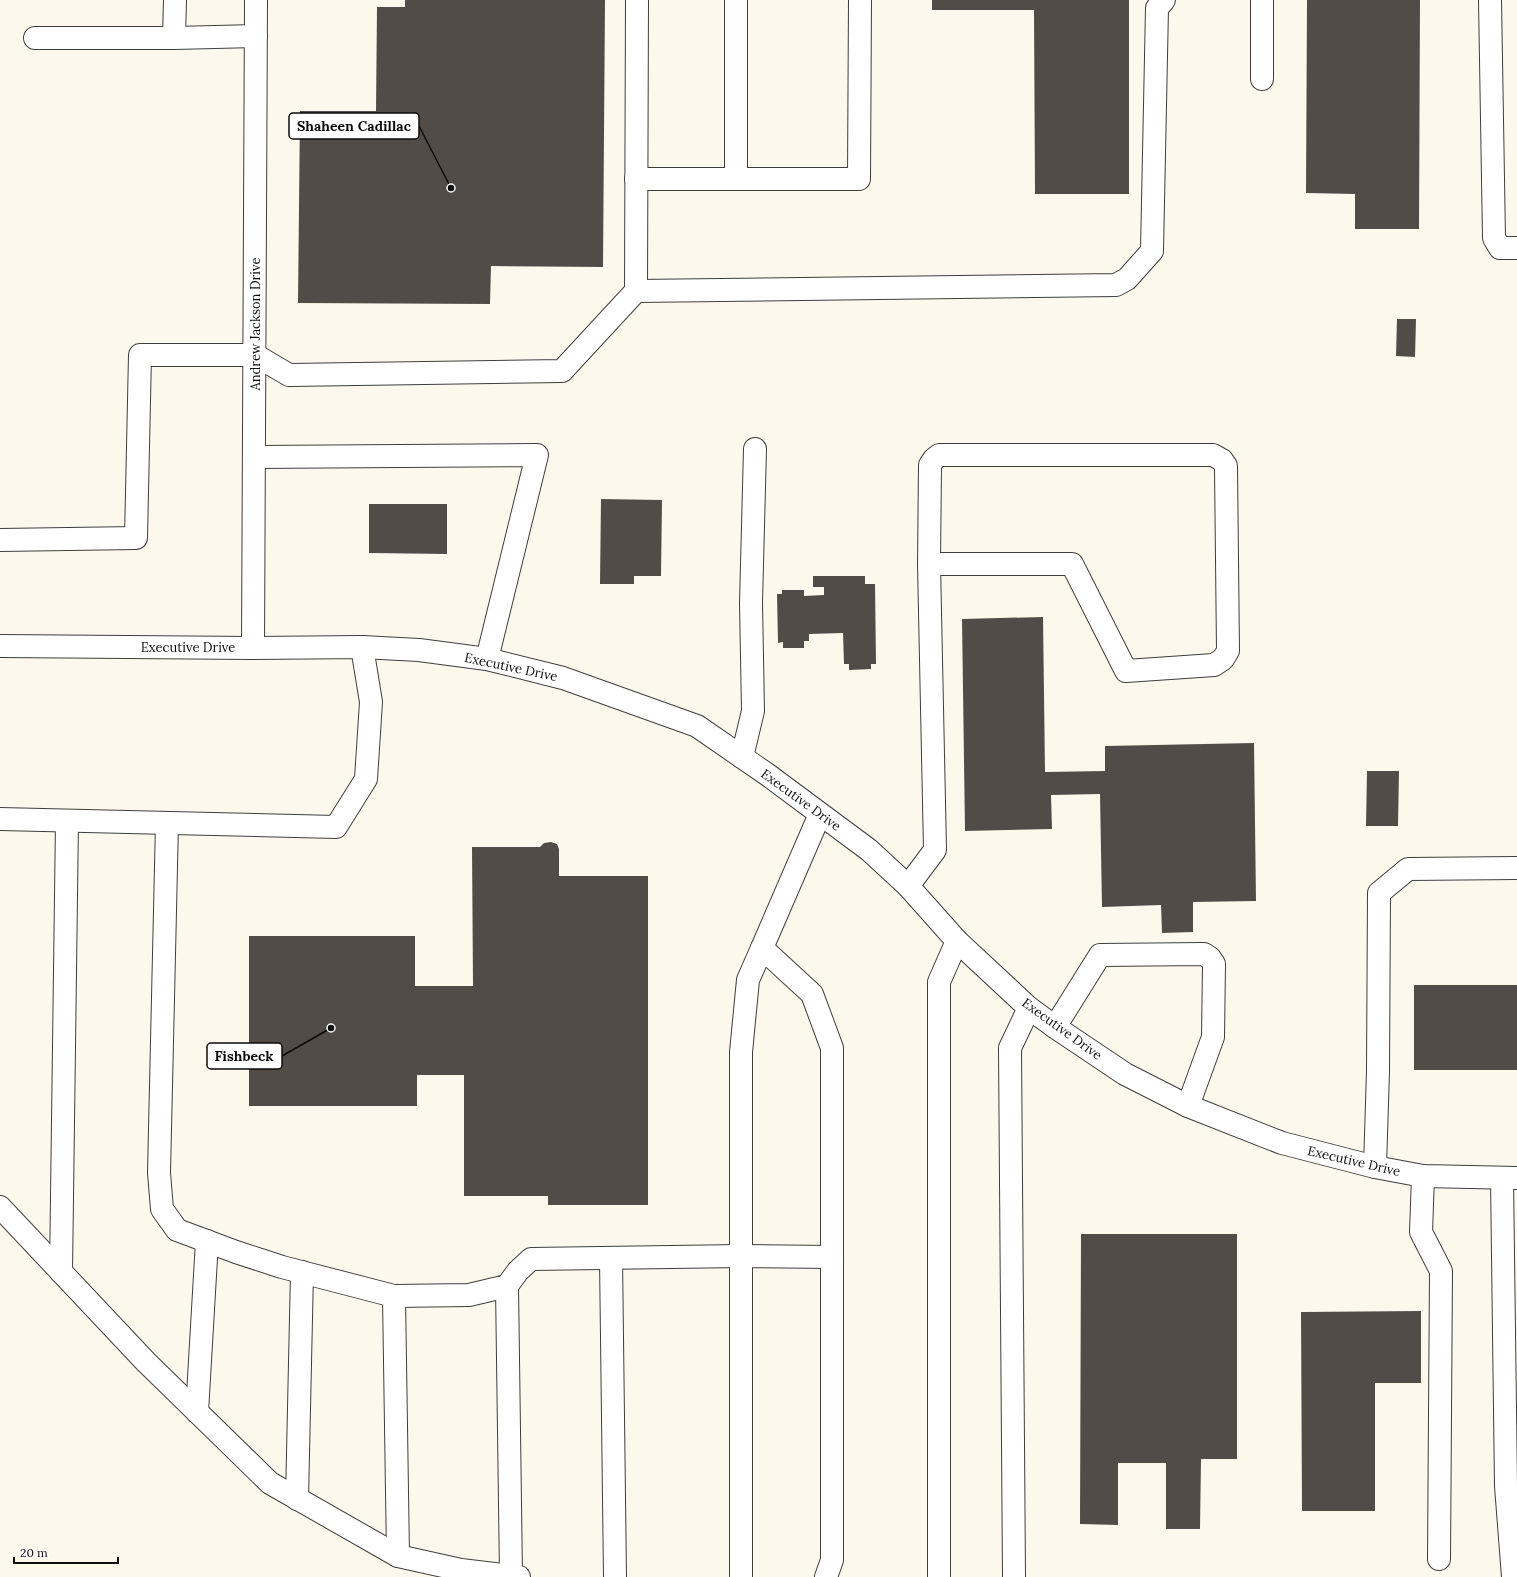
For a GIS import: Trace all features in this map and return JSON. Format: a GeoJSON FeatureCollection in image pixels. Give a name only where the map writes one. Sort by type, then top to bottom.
{"type":"FeatureCollection","features":[{"type":"Feature","properties":{"kind":"street"},"geometry":{"type":"LineString","coordinates":[[174,38],[175,0]]}},
{"type":"Feature","properties":{"kind":"street","name":"Andrew Jackson Drive"},"geometry":{"type":"LineString","coordinates":[[253,648],[256,0]]}},
{"type":"Feature","properties":{"kind":"street"},"geometry":{"type":"LineString","coordinates":[[0,540],[136,538],[140,355],[255,355],[289,375],[562,371],[636,291],[636,0]]}},
{"type":"Feature","properties":{"kind":"street"},"geometry":{"type":"LineString","coordinates":[[736,0],[736,179]]}},
{"type":"Feature","properties":{"kind":"street"},"geometry":{"type":"LineString","coordinates":[[636,179],[859,179],[860,0]]}},
{"type":"Feature","properties":{"kind":"street"},"geometry":{"type":"LineString","coordinates":[[636,291],[1116,285],[1127,278],[1152,251],[1157,8],[1164,0]]}},
{"type":"Feature","properties":{"kind":"street"},"geometry":{"type":"LineString","coordinates":[[1262,0],[1262,79]]}},
{"type":"Feature","properties":{"kind":"street"},"geometry":{"type":"LineString","coordinates":[[1490,0],[1494,238],[1500,248],[1517,248]]}},
{"type":"Feature","properties":{"kind":"street"},"geometry":{"type":"LineString","coordinates":[[35,38],[174,38],[256,36]]}},
{"type":"Feature","properties":{"kind":"street"},"geometry":{"type":"LineString","coordinates":[[742,758],[753,712],[751,603],[755,448]]}},
{"type":"Feature","properties":{"kind":"street"},"geometry":{"type":"LineString","coordinates":[[254,457],[537,455],[487,660]]}},
{"type":"Feature","properties":{"kind":"street"},"geometry":{"type":"LineString","coordinates":[[908,886],[935,850],[929,564],[930,465],[934,459],[939,455],[1213,455],[1222,460],[1226,466],[1228,651],[1224,659],[1214,665],[1126,670],[1072,564],[929,564]]}},
{"type":"Feature","properties":{"kind":"street","name":"Executive Drive"},"geometry":{"type":"LineString","coordinates":[[0,646],[253,648],[362,647],[419,650],[487,660],[563,678],[697,726],[869,850],[908,886],[957,941],[1030,1008],[1055,1027],[1125,1074],[1188,1106],[1282,1143],[1375,1167],[1423,1176],[1510,1178]]}},
{"type":"Feature","properties":{"kind":"street"},"geometry":{"type":"LineString","coordinates":[[0,819],[336,827],[366,779],[371,702],[362,647]]}},
{"type":"Feature","properties":{"kind":"street"},"geometry":{"type":"LineString","coordinates":[[741,1577],[741,1052],[748,980],[820,814]]}},
{"type":"Feature","properties":{"kind":"street"},"geometry":{"type":"LineString","coordinates":[[61,1272],[67,820]]}},
{"type":"Feature","properties":{"kind":"street"},"geometry":{"type":"LineString","coordinates":[[167,823],[159,1180],[162,1209],[177,1230],[251,1257],[394,1296],[469,1295],[507,1286]]}},
{"type":"Feature","properties":{"kind":"street"},"geometry":{"type":"LineString","coordinates":[[1375,1167],[1378,1071],[1379,893],[1408,869],[1517,868]]}},
{"type":"Feature","properties":{"kind":"street"},"geometry":{"type":"LineString","coordinates":[[939,1577],[939,982],[957,941]]}},
{"type":"Feature","properties":{"kind":"street"},"geometry":{"type":"LineString","coordinates":[[762,948],[812,994],[832,1048],[832,1560],[826,1577]]}},
{"type":"Feature","properties":{"kind":"street"},"geometry":{"type":"LineString","coordinates":[[1055,1027],[1100,955],[1204,954],[1210,958],[1214,964],[1213,1037],[1188,1106]]}},
{"type":"Feature","properties":{"kind":"street"},"geometry":{"type":"LineString","coordinates":[[1014,1577],[1010,1048],[1030,1008]]}},
{"type":"Feature","properties":{"kind":"street"},"geometry":{"type":"LineString","coordinates":[[1423,1176],[1421,1232],[1441,1271],[1440,1559]]}},
{"type":"Feature","properties":{"kind":"street"},"geometry":{"type":"LineString","coordinates":[[1510,1178],[1506,1486],[1513,1577]]}},
{"type":"Feature","properties":{"kind":"street"},"geometry":{"type":"LineString","coordinates":[[0,1207],[146,1362],[270,1483],[398,1556],[461,1570],[515,1577],[507,1286],[518,1271],[530,1259],[741,1256],[832,1257]]}},
{"type":"Feature","properties":{"kind":"street"},"geometry":{"type":"LineString","coordinates":[[197,1412],[207,1241]]}},
{"type":"Feature","properties":{"kind":"street"},"geometry":{"type":"LineString","coordinates":[[611,1258],[615,1577]]}},
{"type":"Feature","properties":{"kind":"street"},"geometry":{"type":"LineString","coordinates":[[297,1498],[302,1272]]}},
{"type":"Feature","properties":{"kind":"street"},"geometry":{"type":"LineString","coordinates":[[394,1296],[398,1556]]}},
{"type":"Feature","properties":{"kind":"building"},"geometry":{"type":"Polygon","coordinates":[[[405,0],[605,0],[603,267],[491,266],[490,304],[298,303],[300,111],[376,111],[377,7],[405,7],[405,0]]]}},
{"type":"Feature","properties":{"kind":"building"},"geometry":{"type":"Polygon","coordinates":[[[932,0],[1129,0],[1129,194],[1035,194],[1034,10],[932,10],[932,0]]]}},
{"type":"Feature","properties":{"kind":"building"},"geometry":{"type":"Polygon","coordinates":[[[1307,0],[1420,0],[1419,229],[1355,229],[1355,194],[1306,193],[1307,0]]]}},
{"type":"Feature","properties":{"kind":"building"},"geometry":{"type":"Polygon","coordinates":[[[1397,319],[1416,319],[1415,357],[1396,356],[1397,319]]]}},
{"type":"Feature","properties":{"kind":"building"},"geometry":{"type":"Polygon","coordinates":[[[601,499],[662,500],[661,576],[634,576],[634,584],[600,584],[601,499]]]}},
{"type":"Feature","properties":{"kind":"building"},"geometry":{"type":"Polygon","coordinates":[[[369,504],[447,504],[447,554],[369,553],[369,504]]]}},
{"type":"Feature","properties":{"kind":"building"},"geometry":{"type":"Polygon","coordinates":[[[813,576],[865,576],[865,584],[875,584],[876,664],[871,664],[871,669],[849,670],[849,664],[844,664],[843,633],[809,634],[809,641],[804,641],[804,648],[783,648],[783,642],[778,643],[777,594],[782,594],[782,590],[804,590],[804,596],[824,595],[824,587],[813,587],[813,576]]]}},
{"type":"Feature","properties":{"kind":"building"},"geometry":{"type":"Polygon","coordinates":[[[1043,617],[1045,772],[1105,771],[1105,746],[1254,743],[1256,901],[1193,902],[1193,932],[1162,933],[1161,905],[1102,907],[1100,794],[1051,795],[1052,829],[965,831],[962,619],[1043,617]]]}},
{"type":"Feature","properties":{"kind":"building"},"geometry":{"type":"Polygon","coordinates":[[[1367,771],[1399,771],[1398,826],[1366,826],[1367,771]]]}},
{"type":"Feature","properties":{"kind":"building"},"geometry":{"type":"Polygon","coordinates":[[[551,842],[557,844],[559,849],[559,876],[648,876],[648,1205],[548,1205],[548,1196],[464,1196],[464,1075],[417,1075],[417,1106],[249,1106],[249,936],[415,936],[415,986],[473,986],[472,847],[540,847],[544,843],[551,842]]]}},
{"type":"Feature","properties":{"kind":"building"},"geometry":{"type":"Polygon","coordinates":[[[1414,985],[1517,985],[1517,1070],[1414,1070],[1414,985]]]}},
{"type":"Feature","properties":{"kind":"building"},"geometry":{"type":"Polygon","coordinates":[[[1081,1234],[1237,1234],[1237,1459],[1201,1459],[1200,1529],[1166,1529],[1166,1463],[1118,1463],[1118,1525],[1080,1524],[1081,1234]]]}},
{"type":"Feature","properties":{"kind":"building"},"geometry":{"type":"Polygon","coordinates":[[[1421,1311],[1421,1383],[1375,1383],[1375,1511],[1302,1511],[1301,1312],[1421,1311]]]}},
{"type":"Feature","properties":{"kind":"place","name":"Shaheen Cadillac"},"geometry":{"type":"Point","coordinates":[451,188]}},
{"type":"Feature","properties":{"kind":"place","name":"Fishbeck"},"geometry":{"type":"Point","coordinates":[331,1028]}}]}
